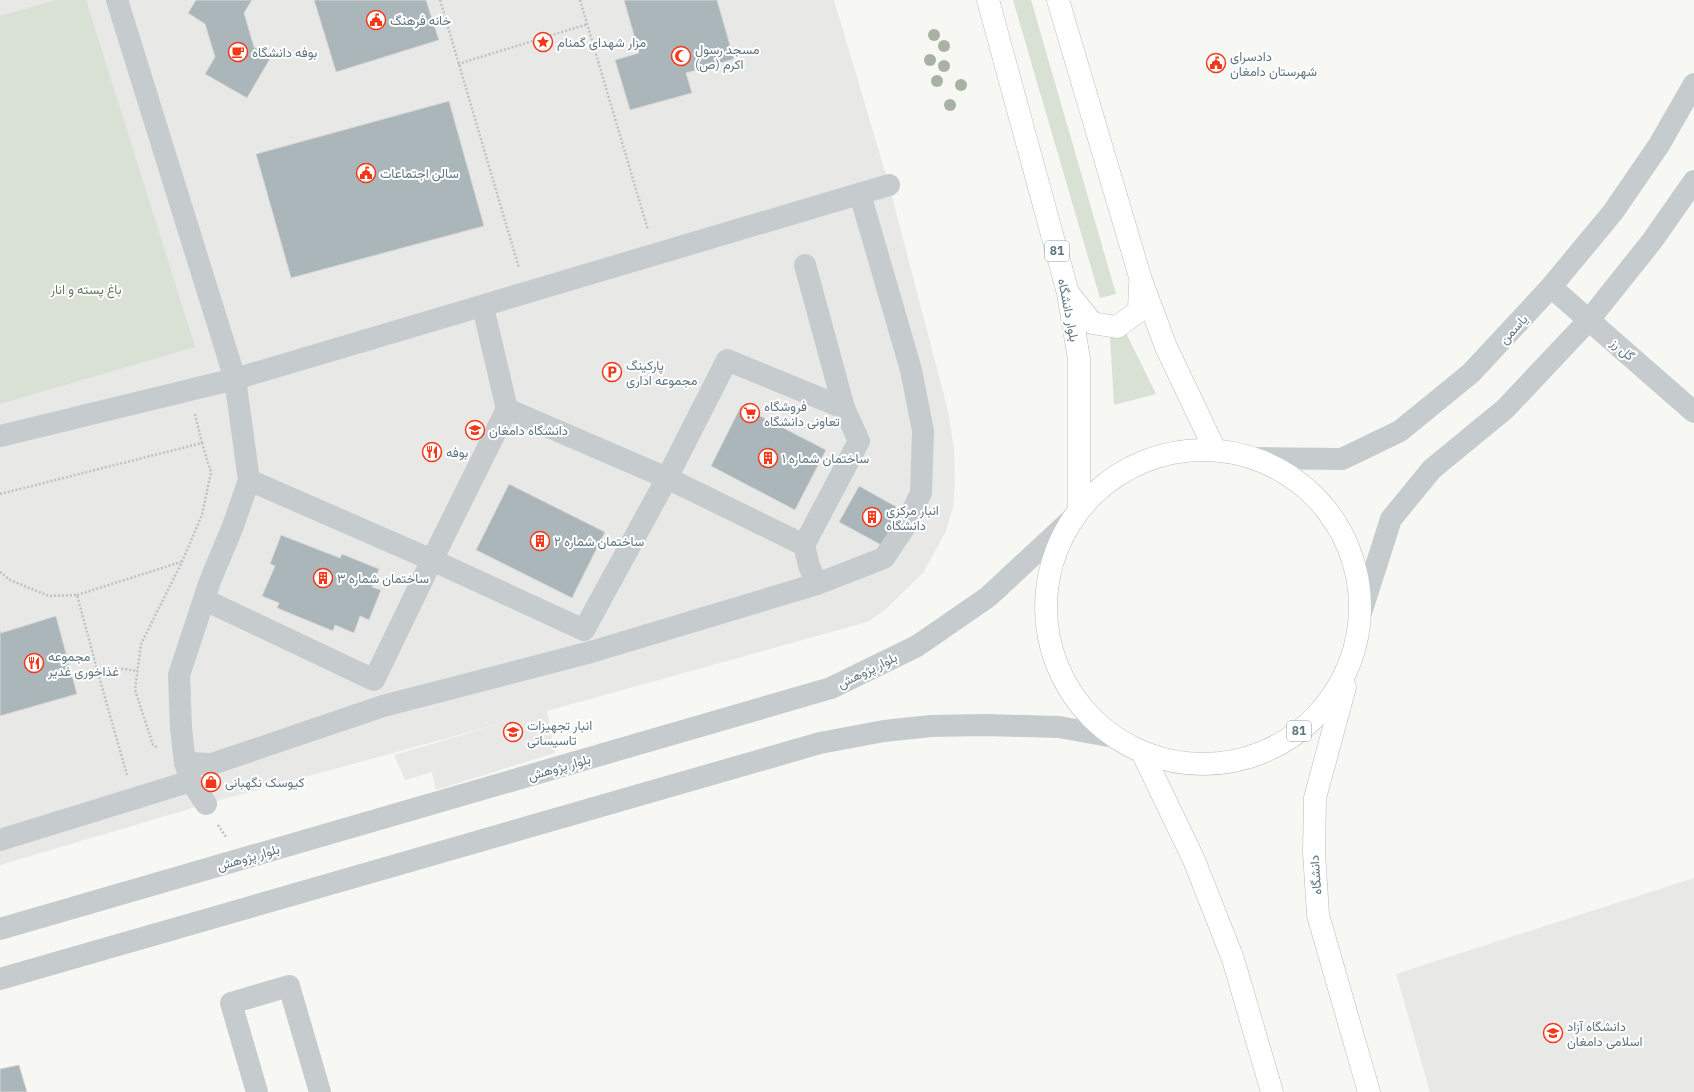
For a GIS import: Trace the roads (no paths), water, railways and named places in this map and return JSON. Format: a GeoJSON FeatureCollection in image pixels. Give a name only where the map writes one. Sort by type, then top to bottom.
{"type":"FeatureCollection","features":[{"type":"Feature","properties":{"kind":"main road","name":"بلوار دانشگاه"},"geometry":{"type":"LineString","coordinates":[[988,0],[1068,293],[1078,359],[1076,514]]}},
{"type":"Feature","properties":{"kind":"main road"},"geometry":{"type":"LineString","coordinates":[[1058,0],[1141,280],[1166,347],[1216,450]]}},
{"type":"Feature","properties":{"kind":"main road"},"geometry":{"type":"LineString","coordinates":[[1068,293],[1092,323],[1117,327],[1139,311],[1141,280]]}},
{"type":"Feature","properties":{"kind":"main road","name":"81"},"geometry":{"type":"LineString","coordinates":[[1216,450],[1253,458],[1290,476],[1321,503],[1344,537],[1358,575],[1360,616],[1353,657],[1334,696],[1305,728],[1268,751],[1227,763],[1184,764],[1142,752],[1114,737],[1084,710],[1061,675],[1048,636],[1046,594],[1054,554],[1076,514],[1107,482],[1140,462],[1177,452],[1216,450]]}},
{"type":"Feature","properties":{"kind":"main road","name":"دانشگاه"},"geometry":{"type":"LineString","coordinates":[[1353,657],[1315,798],[1314,852],[1318,915],[1369,1092]]}},
{"type":"Feature","properties":{"kind":"main road"},"geometry":{"type":"LineString","coordinates":[[1142,752],[1194,860],[1233,959],[1272,1092]]}},
{"type":"Feature","properties":{"kind":"street"},"geometry":{"type":"LineString","coordinates":[[117,0],[235,379],[250,480],[210,581],[205,600],[179,675],[181,728],[188,772],[206,804]]}},
{"type":"Feature","properties":{"kind":"street","name":"یاسمن"},"geometry":{"type":"LineString","coordinates":[[1253,458],[1342,459],[1400,432],[1471,373],[1551,287],[1613,212],[1659,145],[1694,84]]}},
{"type":"Feature","properties":{"kind":"street"},"geometry":{"type":"LineString","coordinates":[[1360,616],[1391,519],[1432,469],[1505,409],[1589,320],[1652,241],[1694,181]]}},
{"type":"Feature","properties":{"kind":"street"},"geometry":{"type":"LineString","coordinates":[[0,436],[235,379],[889,186]]}},
{"type":"Feature","properties":{"kind":"street"},"geometry":{"type":"LineString","coordinates":[[0,840],[134,798],[188,772],[383,706],[591,652],[818,584],[884,558],[904,528],[922,493],[923,431],[911,370],[860,194]]}},
{"type":"Feature","properties":{"kind":"street"},"geometry":{"type":"LineString","coordinates":[[805,265],[844,408],[859,441],[804,545],[809,566],[818,584]]}},
{"type":"Feature","properties":{"kind":"street","name":"گل رز"},"geometry":{"type":"LineString","coordinates":[[1551,287],[1694,412]]}},
{"type":"Feature","properties":{"kind":"street"},"geometry":{"type":"LineString","coordinates":[[383,706],[374,680],[507,409],[483,307]]}},
{"type":"Feature","properties":{"kind":"street"},"geometry":{"type":"LineString","coordinates":[[591,652],[584,630],[667,478],[727,360],[844,408]]}},
{"type":"Feature","properties":{"kind":"street"},"geometry":{"type":"LineString","coordinates":[[507,409],[667,478],[804,545]]}},
{"type":"Feature","properties":{"kind":"street"},"geometry":{"type":"LineString","coordinates":[[250,480],[432,560],[584,630]]}},
{"type":"Feature","properties":{"kind":"street","name":"بلوار پژوهش"},"geometry":{"type":"LineString","coordinates":[[0,929],[831,688],[918,646],[982,601],[1076,514]]}},
{"type":"Feature","properties":{"kind":"street"},"geometry":{"type":"LineString","coordinates":[[205,600],[374,680]]}},
{"type":"Feature","properties":{"kind":"street"},"geometry":{"type":"LineString","coordinates":[[0,978],[820,743],[884,731],[931,726],[984,725],[1059,727],[1114,737]]}},
{"type":"Feature","properties":{"kind":"street"},"geometry":{"type":"LineString","coordinates":[[257,1092],[231,1003],[290,986],[320,1092]]}},
{"type":"Feature","properties":{"kind":"place","name":"خانه فرهنگ"},"geometry":{"type":"Point","coordinates":[376,20]}},
{"type":"Feature","properties":{"kind":"place","name":"مزار شهدای گمنام"},"geometry":{"type":"Point","coordinates":[543,42]}},
{"type":"Feature","properties":{"kind":"place","name":"بوفه دانشگاه"},"geometry":{"type":"Point","coordinates":[238,52]}},
{"type":"Feature","properties":{"kind":"place","name":"مسجد رسول اکرم (ص)"},"geometry":{"type":"Point","coordinates":[681,56]}},
{"type":"Feature","properties":{"kind":"place","name":"دادسرای شهرستان دامغان"},"geometry":{"type":"Point","coordinates":[1216,63]}},
{"type":"Feature","properties":{"kind":"place","name":"سالن اجتماعات"},"geometry":{"type":"Point","coordinates":[366,173]}},
{"type":"Feature","properties":{"kind":"place","name":"پارکینگ مجموعه اداری"},"geometry":{"type":"Point","coordinates":[612,372]}},
{"type":"Feature","properties":{"kind":"place","name":"فروشگاه تعاونی دانشگاه"},"geometry":{"type":"Point","coordinates":[750,413]}},
{"type":"Feature","properties":{"kind":"place","name":"دانشگاه دامغان"},"geometry":{"type":"Point","coordinates":[475,430]}},
{"type":"Feature","properties":{"kind":"place","name":"بوفه"},"geometry":{"type":"Point","coordinates":[432,452]}},
{"type":"Feature","properties":{"kind":"place","name":"ساختمان شماره ۱"},"geometry":{"type":"Point","coordinates":[768,458]}},
{"type":"Feature","properties":{"kind":"place","name":"انبار مرکزی دانشگاه"},"geometry":{"type":"Point","coordinates":[872,517]}},
{"type":"Feature","properties":{"kind":"place","name":"ساختمان شماره ۲"},"geometry":{"type":"Point","coordinates":[540,541]}},
{"type":"Feature","properties":{"kind":"place","name":"ساختمان شماره ۳"},"geometry":{"type":"Point","coordinates":[323,578]}},
{"type":"Feature","properties":{"kind":"place","name":"مجموعه غذاخوری غدیر"},"geometry":{"type":"Point","coordinates":[34,663]}},
{"type":"Feature","properties":{"kind":"place","name":"انبار تجهیزات تاسیساتی"},"geometry":{"type":"Point","coordinates":[513,732]}},
{"type":"Feature","properties":{"kind":"place","name":"کیوسک نگهبانی"},"geometry":{"type":"Point","coordinates":[211,782]}},
{"type":"Feature","properties":{"kind":"place","name":"دانشگاه آزاد اسلامی دامغان"},"geometry":{"type":"Point","coordinates":[1553,1033]}},
{"type":"Feature","properties":{"kind":"park label","name":"باغ پسته و انار"},"geometry":{"type":"Point","coordinates":[86,289]}}]}
